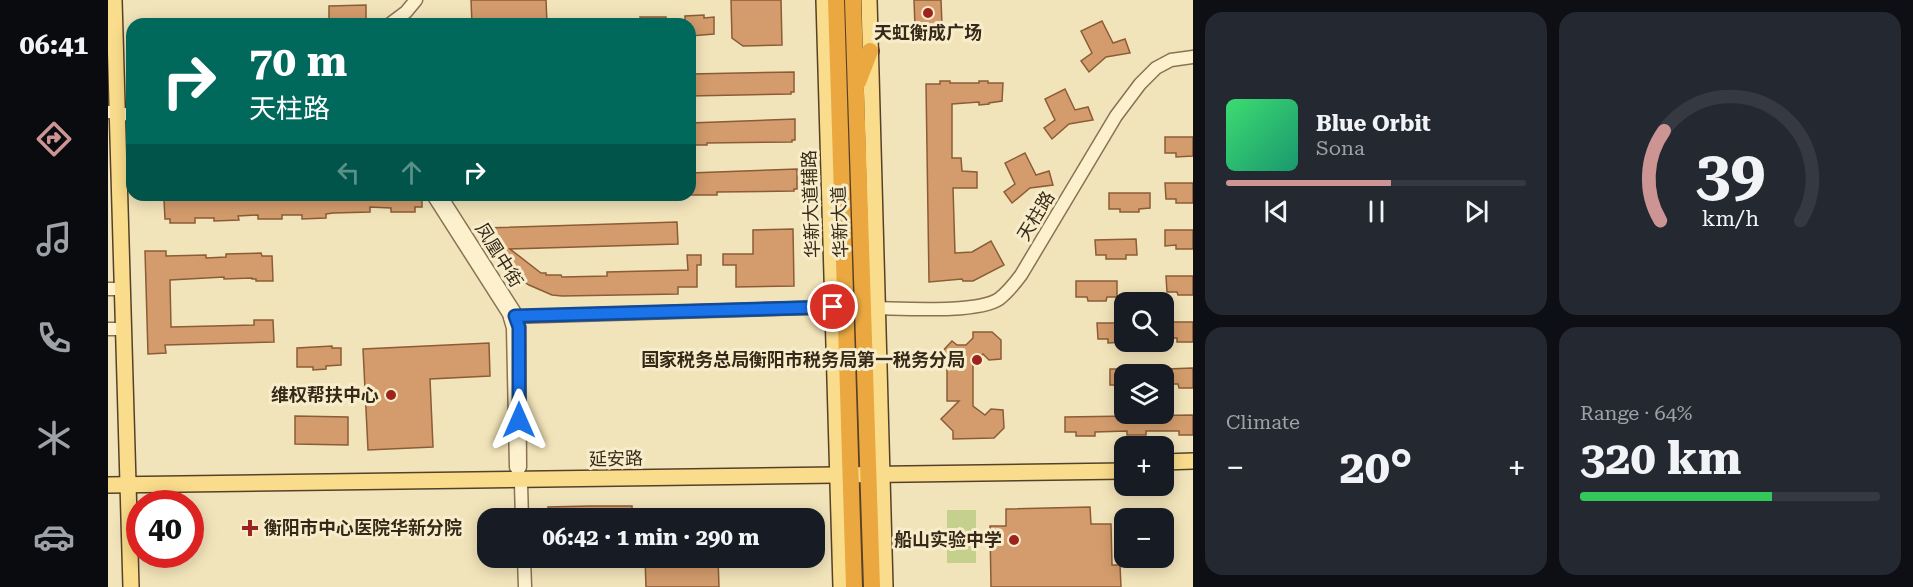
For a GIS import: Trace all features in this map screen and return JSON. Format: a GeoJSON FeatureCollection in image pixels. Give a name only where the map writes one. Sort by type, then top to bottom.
{"type":"FeatureCollection","features":[{"type":"Feature","properties":{"kind":"highway","name":"华新大道"},"geometry":{"type":"LineString","coordinates":[[836,0],[839,307],[844,470],[854,587]]}},
{"type":"Feature","properties":{"kind":"highway","name":"华新大道"},"geometry":{"type":"LineString","coordinates":[[853,0],[855,88],[870,308],[875,470],[872,587]]}},
{"type":"Feature","properties":{"kind":"highway"},"geometry":{"type":"LineString","coordinates":[[855,88],[870,51]]}},
{"type":"Feature","properties":{"kind":"main road"},"geometry":{"type":"LineString","coordinates":[[114,0],[117,113],[119,481],[131,587]]}},
{"type":"Feature","properties":{"kind":"main road","name":"华新大道辅路"},"geometry":{"type":"LineString","coordinates":[[824,0],[839,307]]}},
{"type":"Feature","properties":{"kind":"main road"},"geometry":{"type":"LineString","coordinates":[[869,0],[870,308]]}},
{"type":"Feature","properties":{"kind":"main road"},"geometry":{"type":"LineString","coordinates":[[108,31],[117,113],[112,329],[125,587]]}},
{"type":"Feature","properties":{"kind":"main road"},"geometry":{"type":"LineString","coordinates":[[1174,462],[1193,461]]}},
{"type":"Feature","properties":{"kind":"main road","name":"延安路"},"geometry":{"type":"LineString","coordinates":[[875,470],[1114,462]]}},
{"type":"Feature","properties":{"kind":"main road"},"geometry":{"type":"LineString","coordinates":[[841,587],[844,470]]}},
{"type":"Feature","properties":{"kind":"main road","name":"延安路"},"geometry":{"type":"LineString","coordinates":[[119,481],[844,470],[1114,471]]}},
{"type":"Feature","properties":{"kind":"main road"},"geometry":{"type":"LineString","coordinates":[[875,470],[885,587]]}},
{"type":"Feature","properties":{"kind":"main road"},"geometry":{"type":"LineString","coordinates":[[1174,471],[1193,470]]}},
{"type":"Feature","properties":{"kind":"street"},"geometry":{"type":"LineString","coordinates":[[398,18],[416,0]]}},
{"type":"Feature","properties":{"kind":"street","name":"天柱路"},"geometry":{"type":"LineString","coordinates":[[870,308],[965,308],[984,305],[998,299],[1022,275],[1116,116],[1140,84],[1156,68],[1171,60],[1193,57]]}},
{"type":"Feature","properties":{"kind":"street","name":"凤凰中街"},"geometry":{"type":"LineString","coordinates":[[437,201],[513,317]]}},
{"type":"Feature","properties":{"kind":"street","name":"凤凰中街"},"geometry":{"type":"LineString","coordinates":[[444,201],[513,317],[516,467],[520,508]]}},
{"type":"Feature","properties":{"kind":"street"},"geometry":{"type":"LineString","coordinates":[[513,317],[839,307]]}},
{"type":"Feature","properties":{"kind":"street"},"geometry":{"type":"LineString","coordinates":[[520,587],[521,568]]}},
{"type":"Feature","properties":{"kind":"street"},"geometry":{"type":"LineString","coordinates":[[522,568],[525,587]]}},
{"type":"Feature","properties":{"kind":"green space"},"geometry":{"type":"Polygon","coordinates":[[[947,510],[976,510],[976,563],[947,563],[947,510]]]}},
{"type":"Feature","properties":{"kind":"building"},"geometry":{"type":"Polygon","coordinates":[[[471,0],[546,0],[547,18],[472,18],[471,0]]]}},
{"type":"Feature","properties":{"kind":"building"},"geometry":{"type":"Polygon","coordinates":[[[731,0],[781,0],[782,45],[743,46],[732,38],[731,0]]]}},
{"type":"Feature","properties":{"kind":"building","name":"天虹衡成广场"},"geometry":{"type":"Polygon","coordinates":[[[914,0],[941,0],[942,25],[915,26],[914,0]]]}},
{"type":"Feature","properties":{"kind":"building"},"geometry":{"type":"Polygon","coordinates":[[[366,5],[366,18],[329,18],[329,6],[366,5]]]}},
{"type":"Feature","properties":{"kind":"building"},"geometry":{"type":"Polygon","coordinates":[[[685,16],[714,17],[714,34],[696,36],[696,18],[685,18],[685,16]]]}},
{"type":"Feature","properties":{"kind":"building"},"geometry":{"type":"Polygon","coordinates":[[[640,17],[666,17],[666,18],[640,17]]]}},
{"type":"Feature","properties":{"kind":"building"},"geometry":{"type":"Polygon","coordinates":[[[1102,21],[1113,43],[1125,39],[1130,53],[1106,57],[1089,72],[1081,61],[1092,53],[1081,31],[1102,21]]]}},
{"type":"Feature","properties":{"kind":"building"},"geometry":{"type":"Polygon","coordinates":[[[794,72],[794,92],[791,94],[696,96],[696,74],[794,72]]]}},
{"type":"Feature","properties":{"kind":"building"},"geometry":{"type":"Polygon","coordinates":[[[940,81],[1003,83],[1002,101],[979,105],[979,102],[952,104],[952,158],[961,158],[962,171],[977,172],[977,188],[953,188],[955,253],[972,252],[991,241],[1004,265],[973,281],[962,279],[929,282],[926,84],[940,84],[940,81]]]}},
{"type":"Feature","properties":{"kind":"building"},"geometry":{"type":"Polygon","coordinates":[[[1065,89],[1075,110],[1088,107],[1093,120],[1069,124],[1052,139],[1044,128],[1055,120],[1045,99],[1065,89]]]}},
{"type":"Feature","properties":{"kind":"building"},"geometry":{"type":"Polygon","coordinates":[[[795,119],[795,140],[792,142],[696,145],[696,123],[795,119]]]}},
{"type":"Feature","properties":{"kind":"building"},"geometry":{"type":"Polygon","coordinates":[[[1165,137],[1193,137],[1193,156],[1176,157],[1176,153],[1165,153],[1165,137]]]}},
{"type":"Feature","properties":{"kind":"building"},"geometry":{"type":"Polygon","coordinates":[[[1025,153],[1036,175],[1049,171],[1053,185],[1030,188],[1012,203],[1004,192],[1015,184],[1005,163],[1025,153]]]}},
{"type":"Feature","properties":{"kind":"building"},"geometry":{"type":"Polygon","coordinates":[[[797,169],[797,189],[794,191],[717,192],[717,195],[696,195],[696,173],[797,169]]]}},
{"type":"Feature","properties":{"kind":"building"},"geometry":{"type":"Polygon","coordinates":[[[1165,183],[1193,183],[1193,203],[1176,203],[1176,199],[1166,199],[1165,183]]]}},
{"type":"Feature","properties":{"kind":"building"},"geometry":{"type":"Polygon","coordinates":[[[1109,193],[1150,193],[1150,208],[1139,209],[1139,212],[1120,212],[1120,209],[1109,209],[1109,193]]]}},
{"type":"Feature","properties":{"kind":"building"},"geometry":{"type":"Polygon","coordinates":[[[164,201],[422,201],[422,207],[415,207],[415,212],[391,212],[391,208],[370,207],[370,212],[333,213],[326,214],[326,218],[302,219],[302,215],[282,215],[282,219],[258,219],[258,215],[238,216],[239,220],[214,221],[214,218],[195,218],[195,223],[170,223],[170,219],[165,219],[164,201]]]}},
{"type":"Feature","properties":{"kind":"building"},"geometry":{"type":"Polygon","coordinates":[[[677,222],[678,244],[510,249],[541,273],[562,277],[607,276],[607,272],[688,270],[687,255],[701,255],[701,265],[697,265],[697,287],[678,287],[678,294],[552,295],[529,285],[505,269],[489,249],[485,234],[485,228],[677,222]]]}},
{"type":"Feature","properties":{"kind":"building"},"geometry":{"type":"Polygon","coordinates":[[[793,229],[794,286],[736,287],[736,265],[723,265],[723,254],[753,254],[753,230],[793,229]]]}},
{"type":"Feature","properties":{"kind":"building"},"geometry":{"type":"Polygon","coordinates":[[[1165,230],[1193,230],[1193,249],[1176,249],[1176,245],[1165,246],[1165,230]]]}},
{"type":"Feature","properties":{"kind":"building"},"geometry":{"type":"Polygon","coordinates":[[[1136,239],[1137,255],[1126,255],[1126,259],[1106,259],[1106,255],[1096,255],[1095,240],[1136,239]]]}},
{"type":"Feature","properties":{"kind":"building"},"geometry":{"type":"Polygon","coordinates":[[[145,251],[166,251],[166,256],[206,255],[206,258],[226,257],[226,254],[261,253],[262,256],[272,256],[273,281],[256,281],[252,278],[224,279],[224,277],[170,280],[171,327],[254,325],[254,320],[273,320],[274,342],[165,345],[166,353],[148,354],[145,251]]]}},
{"type":"Feature","properties":{"kind":"building"},"geometry":{"type":"Polygon","coordinates":[[[1166,276],[1193,276],[1193,295],[1167,292],[1166,276]]]}},
{"type":"Feature","properties":{"kind":"building"},"geometry":{"type":"Polygon","coordinates":[[[1076,281],[1117,281],[1117,292],[1114,292],[1114,297],[1107,297],[1106,301],[1088,301],[1087,297],[1076,297],[1076,281]]]}},
{"type":"Feature","properties":{"kind":"building"},"geometry":{"type":"Polygon","coordinates":[[[1174,322],[1193,322],[1193,342],[1177,342],[1177,338],[1174,338],[1174,322]]]}},
{"type":"Feature","properties":{"kind":"building"},"geometry":{"type":"Polygon","coordinates":[[[1097,323],[1114,323],[1114,343],[1108,343],[1108,339],[1098,339],[1097,323]]]}},
{"type":"Feature","properties":{"kind":"building"},"geometry":{"type":"Polygon","coordinates":[[[973,332],[992,332],[1001,340],[1001,359],[989,360],[983,354],[973,364],[973,406],[985,415],[991,409],[1003,410],[1004,428],[994,438],[953,439],[953,431],[941,419],[959,401],[947,401],[947,361],[939,355],[952,341],[957,345],[966,345],[973,338],[973,332]]]}},
{"type":"Feature","properties":{"kind":"building"},"geometry":{"type":"Polygon","coordinates":[[[489,343],[490,376],[430,379],[433,447],[368,450],[363,349],[489,343]]]}},
{"type":"Feature","properties":{"kind":"building"},"geometry":{"type":"Polygon","coordinates":[[[332,346],[332,348],[341,348],[341,365],[313,370],[313,367],[297,367],[297,348],[332,346]]]}},
{"type":"Feature","properties":{"kind":"building"},"geometry":{"type":"Polygon","coordinates":[[[1193,368],[1193,388],[1179,388],[1178,384],[1174,384],[1174,369],[1193,368]]]}},
{"type":"Feature","properties":{"kind":"building"},"geometry":{"type":"Polygon","coordinates":[[[1110,369],[1114,369],[1114,385],[1110,385],[1110,369]]]}},
{"type":"Feature","properties":{"kind":"building"},"geometry":{"type":"Polygon","coordinates":[[[1174,415],[1193,415],[1193,435],[1179,435],[1179,431],[1146,431],[1146,435],[1127,435],[1127,431],[1095,432],[1095,436],[1076,436],[1076,432],[1065,432],[1065,417],[1114,416],[1114,424],[1174,424],[1174,415]]]}},
{"type":"Feature","properties":{"kind":"building"},"geometry":{"type":"Polygon","coordinates":[[[295,416],[348,417],[348,445],[295,444],[295,416]]]}},
{"type":"Feature","properties":{"kind":"building"},"geometry":{"type":"Polygon","coordinates":[[[632,506],[632,508],[548,508],[632,506]]]}},
{"type":"Feature","properties":{"kind":"building"},"geometry":{"type":"Polygon","coordinates":[[[1090,507],[1091,524],[1111,524],[1112,565],[1114,568],[1120,568],[1121,587],[991,587],[990,526],[1006,526],[1006,509],[1090,507]]]}},
{"type":"Feature","properties":{"kind":"building"},"geometry":{"type":"Polygon","coordinates":[[[645,568],[718,568],[719,587],[646,587],[645,568]]]}},
{"type":"Feature","properties":{"kind":"place","name":"天虹衡成广场"},"geometry":{"type":"Point","coordinates":[928,13]}},
{"type":"Feature","properties":{"kind":"place","name":"国家税务总局衡阳市税务局第一税务分局"},"geometry":{"type":"Point","coordinates":[977,360]}},
{"type":"Feature","properties":{"kind":"place","name":"维权帮扶中心"},"geometry":{"type":"Point","coordinates":[391,395]}},
{"type":"Feature","properties":{"kind":"place","name":"衡阳市中心医院华新分院"},"geometry":{"type":"Point","coordinates":[250,528]}},
{"type":"Feature","properties":{"kind":"place","name":"船山实验中学"},"geometry":{"type":"Point","coordinates":[1014,540]}},
{"type":"Feature","properties":{"kind":"route"},"geometry":{"type":"LineString","coordinates":[[519,420],[519,327],[515,316],[833,307]]}}]}
